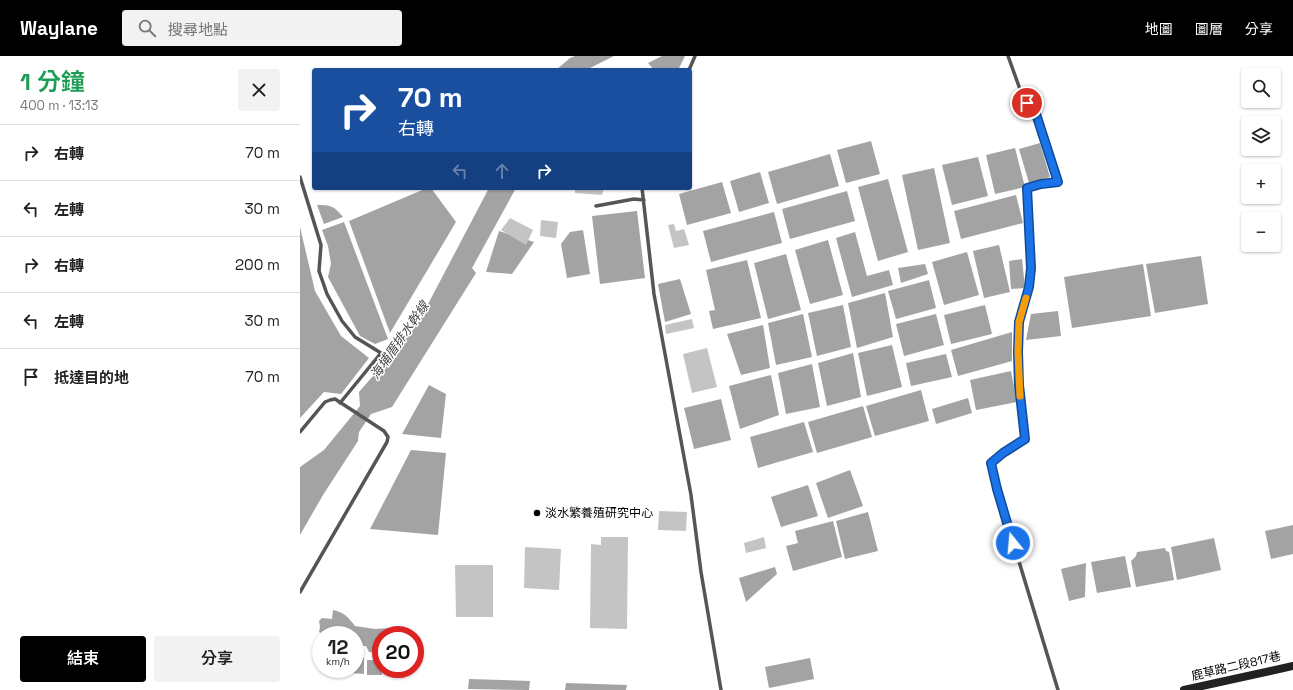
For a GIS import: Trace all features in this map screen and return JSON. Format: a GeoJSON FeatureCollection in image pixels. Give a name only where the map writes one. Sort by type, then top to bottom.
{"type":"FeatureCollection","features":[{"type":"Feature","properties":{"kind":"street","name":"鹿草路二段817巷"},"geometry":{"type":"LineString","coordinates":[[1184,690],[1293,666]]}},
{"type":"Feature","properties":{"kind":"lane"},"geometry":{"type":"LineString","coordinates":[[690,68],[695,56]]}},
{"type":"Feature","properties":{"kind":"lane"},"geometry":{"type":"LineString","coordinates":[[1008,56],[1021,92],[1027,103],[1036,114],[1058,182],[1041,184],[1027,188],[1031,268],[1029,287],[1019,322],[1018,352],[1019,385],[1025,439],[1003,453],[991,463],[997,489],[1058,690]]}},
{"type":"Feature","properties":{"kind":"lane"},"geometry":{"type":"LineString","coordinates":[[300,177],[320,245],[319,271],[327,294],[342,321],[355,337],[381,353],[340,403]]}},
{"type":"Feature","properties":{"kind":"lane"},"geometry":{"type":"LineString","coordinates":[[642,190],[654,294],[691,495],[701,572],[721,690]]}},
{"type":"Feature","properties":{"kind":"lane"},"geometry":{"type":"LineString","coordinates":[[596,206],[634,199],[644,200]]}},
{"type":"Feature","properties":{"kind":"lane"},"geometry":{"type":"LineString","coordinates":[[300,432],[326,402],[335,400],[384,431],[388,436],[387,442],[300,592]]}},
{"type":"Feature","properties":{"kind":"shaded area"},"geometry":{"type":"Polygon","coordinates":[[[575,56],[614,56],[590,68],[558,68],[570,58],[575,56]]]}},
{"type":"Feature","properties":{"kind":"shaded area"},"geometry":{"type":"Polygon","coordinates":[[[662,56],[685,56],[679,68],[652,68],[648,63],[662,56]]]}},
{"type":"Feature","properties":{"kind":"shaded area"},"geometry":{"type":"Polygon","coordinates":[[[871,141],[880,174],[846,183],[837,150],[871,141]]]}},
{"type":"Feature","properties":{"kind":"shaded area"},"geometry":{"type":"Polygon","coordinates":[[[1040,143],[1050,177],[1029,183],[1019,149],[1040,143]]]}},
{"type":"Feature","properties":{"kind":"shaded area"},"geometry":{"type":"Polygon","coordinates":[[[1015,148],[1025,187],[995,194],[986,155],[1015,148]]]}},
{"type":"Feature","properties":{"kind":"shaded area"},"geometry":{"type":"Polygon","coordinates":[[[830,154],[839,186],[777,204],[768,172],[830,154]]]}},
{"type":"Feature","properties":{"kind":"shaded area"},"geometry":{"type":"Polygon","coordinates":[[[978,157],[988,196],[952,205],[942,165],[978,157]]]}},
{"type":"Feature","properties":{"kind":"shaded area"},"geometry":{"type":"Polygon","coordinates":[[[934,168],[950,243],[918,250],[902,175],[934,168]]]}},
{"type":"Feature","properties":{"kind":"shaded area"},"geometry":{"type":"Polygon","coordinates":[[[760,172],[769,203],[739,212],[730,181],[760,172]]]}},
{"type":"Feature","properties":{"kind":"shaded area"},"geometry":{"type":"Polygon","coordinates":[[[888,179],[908,252],[878,261],[858,187],[888,179]]]}},
{"type":"Feature","properties":{"kind":"shaded area"},"geometry":{"type":"Polygon","coordinates":[[[722,182],[731,213],[687,225],[679,194],[722,182]]]}},
{"type":"Feature","properties":{"kind":"shaded area"},"geometry":{"type":"Polygon","coordinates":[[[422,190],[432,190],[456,222],[390,333],[349,221],[422,190]]]}},
{"type":"Feature","properties":{"kind":"shaded area"},"geometry":{"type":"Polygon","coordinates":[[[488,190],[515,190],[472,268],[476,273],[392,407],[371,414],[359,432],[358,441],[323,495],[300,535],[300,467],[324,450],[360,406],[359,392],[417,325],[488,190]]]}},
{"type":"Feature","properties":{"kind":"shaded area"},"geometry":{"type":"Polygon","coordinates":[[[847,191],[855,221],[790,239],[782,209],[847,191]]]}},
{"type":"Feature","properties":{"kind":"shaded area"},"geometry":{"type":"Polygon","coordinates":[[[1016,195],[1023,223],[961,239],[954,211],[1016,195]]]}},
{"type":"Feature","properties":{"kind":"shaded area"},"geometry":{"type":"Polygon","coordinates":[[[317,205],[332,207],[343,217],[324,224],[317,205]]]}},
{"type":"Feature","properties":{"kind":"shaded area"},"geometry":{"type":"Polygon","coordinates":[[[637,211],[645,278],[600,284],[592,216],[637,211]]]}},
{"type":"Feature","properties":{"kind":"shaded area"},"geometry":{"type":"Polygon","coordinates":[[[774,212],[782,243],[711,262],[703,231],[774,212]]]}},
{"type":"Feature","properties":{"kind":"shaded area"},"geometry":{"type":"Polygon","coordinates":[[[344,222],[388,339],[375,344],[360,336],[328,277],[331,264],[328,246],[322,230],[344,222]]]}},
{"type":"Feature","properties":{"kind":"shaded area"},"geometry":{"type":"Polygon","coordinates":[[[300,227],[315,291],[341,336],[369,358],[341,394],[324,392],[300,418],[300,227]]]}},
{"type":"Feature","properties":{"kind":"shaded area"},"geometry":{"type":"Polygon","coordinates":[[[583,230],[590,274],[567,278],[561,244],[570,232],[583,230]]]}},
{"type":"Feature","properties":{"kind":"shaded area"},"geometry":{"type":"Polygon","coordinates":[[[499,231],[534,242],[512,274],[486,272],[499,231]]]}},
{"type":"Feature","properties":{"kind":"shaded area"},"geometry":{"type":"Polygon","coordinates":[[[855,232],[867,276],[889,270],[893,285],[852,297],[836,238],[855,232]]]}},
{"type":"Feature","properties":{"kind":"shaded area"},"geometry":{"type":"Polygon","coordinates":[[[828,240],[843,295],[810,304],[795,250],[828,240]]]}},
{"type":"Feature","properties":{"kind":"shaded area"},"geometry":{"type":"Polygon","coordinates":[[[999,245],[1010,292],[984,298],[973,251],[999,245]]]}},
{"type":"Feature","properties":{"kind":"shaded area"},"geometry":{"type":"Polygon","coordinates":[[[967,252],[979,295],[944,305],[932,262],[967,252]]]}},
{"type":"Feature","properties":{"kind":"shaded area"},"geometry":{"type":"Polygon","coordinates":[[[786,254],[801,310],[768,319],[754,263],[786,254]]]}},
{"type":"Feature","properties":{"kind":"shaded area"},"geometry":{"type":"Polygon","coordinates":[[[1201,256],[1208,304],[1155,313],[1146,264],[1201,256]]]}},
{"type":"Feature","properties":{"kind":"shaded area"},"geometry":{"type":"Polygon","coordinates":[[[1022,259],[1025,288],[1011,289],[1009,261],[1022,259]]]}},
{"type":"Feature","properties":{"kind":"shaded area"},"geometry":{"type":"Polygon","coordinates":[[[747,260],[761,318],[713,329],[709,311],[715,310],[706,270],[747,260]]]}},
{"type":"Feature","properties":{"kind":"shaded area"},"geometry":{"type":"Polygon","coordinates":[[[925,264],[928,274],[901,283],[898,268],[925,264]]]}},
{"type":"Feature","properties":{"kind":"shaded area"},"geometry":{"type":"Polygon","coordinates":[[[1143,264],[1151,316],[1072,328],[1064,277],[1143,264]]]}},
{"type":"Feature","properties":{"kind":"shaded area"},"geometry":{"type":"Polygon","coordinates":[[[680,279],[691,314],[665,322],[658,284],[680,279]]]}},
{"type":"Feature","properties":{"kind":"shaded area"},"geometry":{"type":"Polygon","coordinates":[[[929,280],[936,308],[896,319],[888,291],[929,280]]]}},
{"type":"Feature","properties":{"kind":"shaded area"},"geometry":{"type":"Polygon","coordinates":[[[885,293],[893,337],[857,348],[848,303],[885,293]]]}},
{"type":"Feature","properties":{"kind":"shaded area"},"geometry":{"type":"Polygon","coordinates":[[[843,305],[851,347],[817,356],[808,313],[843,305]]]}},
{"type":"Feature","properties":{"kind":"shaded area"},"geometry":{"type":"Polygon","coordinates":[[[985,305],[992,334],[951,344],[944,315],[985,305]]]}},
{"type":"Feature","properties":{"kind":"shaded area"},"geometry":{"type":"Polygon","coordinates":[[[1058,311],[1061,336],[1026,340],[1031,314],[1058,311]]]}},
{"type":"Feature","properties":{"kind":"shaded area"},"geometry":{"type":"Polygon","coordinates":[[[803,314],[812,357],[776,365],[768,323],[803,314]]]}},
{"type":"Feature","properties":{"kind":"shaded area"},"geometry":{"type":"Polygon","coordinates":[[[936,314],[944,345],[904,356],[896,324],[936,314]]]}},
{"type":"Feature","properties":{"kind":"shaded area"},"geometry":{"type":"Polygon","coordinates":[[[763,325],[770,368],[741,375],[727,334],[763,325]]]}},
{"type":"Feature","properties":{"kind":"shaded area"},"geometry":{"type":"Polygon","coordinates":[[[1012,332],[1012,361],[958,376],[951,350],[1012,332]]]}},
{"type":"Feature","properties":{"kind":"shaded area"},"geometry":{"type":"Polygon","coordinates":[[[892,345],[902,387],[867,396],[858,353],[892,345]]]}},
{"type":"Feature","properties":{"kind":"shaded area"},"geometry":{"type":"Polygon","coordinates":[[[853,353],[861,397],[827,406],[818,363],[853,353]]]}},
{"type":"Feature","properties":{"kind":"shaded area"},"geometry":{"type":"Polygon","coordinates":[[[946,354],[952,377],[911,386],[906,363],[946,354]]]}},
{"type":"Feature","properties":{"kind":"shaded area"},"geometry":{"type":"Polygon","coordinates":[[[812,364],[820,407],[786,414],[778,373],[812,364]]]}},
{"type":"Feature","properties":{"kind":"shaded area"},"geometry":{"type":"Polygon","coordinates":[[[1011,371],[1017,402],[976,410],[970,380],[1011,371]]]}},
{"type":"Feature","properties":{"kind":"shaded area"},"geometry":{"type":"Polygon","coordinates":[[[771,375],[779,415],[740,429],[729,386],[771,375]]]}},
{"type":"Feature","properties":{"kind":"shaded area"},"geometry":{"type":"Polygon","coordinates":[[[429,385],[446,394],[441,438],[402,434],[429,385]]]}},
{"type":"Feature","properties":{"kind":"shaded area"},"geometry":{"type":"Polygon","coordinates":[[[921,390],[929,421],[875,436],[866,406],[921,390]]]}},
{"type":"Feature","properties":{"kind":"shaded area"},"geometry":{"type":"Polygon","coordinates":[[[968,398],[972,413],[936,424],[932,409],[968,398]]]}},
{"type":"Feature","properties":{"kind":"shaded area"},"geometry":{"type":"Polygon","coordinates":[[[721,399],[731,440],[694,449],[684,408],[721,399]]]}},
{"type":"Feature","properties":{"kind":"shaded area"},"geometry":{"type":"Polygon","coordinates":[[[863,406],[872,437],[817,453],[808,422],[863,406]]]}},
{"type":"Feature","properties":{"kind":"shaded area"},"geometry":{"type":"Polygon","coordinates":[[[804,422],[813,452],[758,468],[750,437],[804,422]]]}},
{"type":"Feature","properties":{"kind":"shaded area"},"geometry":{"type":"Polygon","coordinates":[[[411,450],[446,453],[438,535],[370,529],[411,450]]]}},
{"type":"Feature","properties":{"kind":"shaded area"},"geometry":{"type":"Polygon","coordinates":[[[850,470],[863,506],[828,518],[816,483],[850,470]]]}},
{"type":"Feature","properties":{"kind":"shaded area"},"geometry":{"type":"Polygon","coordinates":[[[808,485],[818,516],[781,527],[771,497],[808,485]]]}},
{"type":"Feature","properties":{"kind":"shaded area"},"geometry":{"type":"Polygon","coordinates":[[[868,512],[878,551],[845,559],[836,521],[868,512]]]}},
{"type":"Feature","properties":{"kind":"shaded area"},"geometry":{"type":"Polygon","coordinates":[[[833,521],[842,557],[793,571],[786,546],[798,543],[795,531],[833,521]]]}},
{"type":"Feature","properties":{"kind":"shaded area"},"geometry":{"type":"Polygon","coordinates":[[[1293,525],[1293,554],[1271,559],[1265,531],[1293,525]]]}},
{"type":"Feature","properties":{"kind":"shaded area"},"geometry":{"type":"Polygon","coordinates":[[[1214,538],[1221,570],[1177,580],[1171,547],[1214,538]]]}},
{"type":"Feature","properties":{"kind":"shaded area"},"geometry":{"type":"Polygon","coordinates":[[[1165,548],[1166,551],[1169,552],[1174,580],[1136,587],[1131,561],[1136,556],[1137,552],[1165,548]]]}},
{"type":"Feature","properties":{"kind":"shaded area"},"geometry":{"type":"Polygon","coordinates":[[[1125,556],[1131,587],[1097,593],[1091,562],[1125,556]]]}},
{"type":"Feature","properties":{"kind":"shaded area"},"geometry":{"type":"Polygon","coordinates":[[[1086,563],[1085,597],[1069,601],[1061,569],[1086,563]]]}},
{"type":"Feature","properties":{"kind":"shaded area"},"geometry":{"type":"Polygon","coordinates":[[[775,567],[777,574],[746,602],[739,578],[775,567]]]}},
{"type":"Feature","properties":{"kind":"shaded area"},"geometry":{"type":"Polygon","coordinates":[[[333,610],[346,616],[355,626],[320,626],[319,621],[322,618],[332,619],[333,610]]]}},
{"type":"Feature","properties":{"kind":"shaded area"},"geometry":{"type":"Polygon","coordinates":[[[364,627],[372,629],[372,652],[369,652],[366,646],[364,646],[364,627]]]}},
{"type":"Feature","properties":{"kind":"shaded area"},"geometry":{"type":"Polygon","coordinates":[[[810,658],[814,679],[769,688],[765,667],[810,658]]]}},
{"type":"Feature","properties":{"kind":"shaded area"},"geometry":{"type":"Polygon","coordinates":[[[367,660],[372,660],[372,675],[367,675],[367,660]]]}},
{"type":"Feature","properties":{"kind":"shaded area"},"geometry":{"type":"Polygon","coordinates":[[[469,679],[530,681],[529,690],[468,689],[469,679]]]}},
{"type":"Feature","properties":{"kind":"shaded area"},"geometry":{"type":"Polygon","coordinates":[[[566,683],[627,685],[626,690],[565,690],[566,683]]]}},
{"type":"Feature","properties":{"kind":"building"},"geometry":{"type":"Polygon","coordinates":[[[575,190],[603,190],[602,195],[575,193],[575,190]]]}},
{"type":"Feature","properties":{"kind":"building"},"geometry":{"type":"Polygon","coordinates":[[[510,218],[533,230],[526,245],[501,230],[510,218]]]}},
{"type":"Feature","properties":{"kind":"building"},"geometry":{"type":"Polygon","coordinates":[[[541,220],[558,222],[556,238],[540,236],[541,220]]]}},
{"type":"Feature","properties":{"kind":"building"},"geometry":{"type":"Polygon","coordinates":[[[674,224],[676,231],[684,229],[689,245],[674,248],[668,225],[674,224]]]}},
{"type":"Feature","properties":{"kind":"building"},"geometry":{"type":"Polygon","coordinates":[[[692,319],[694,328],[666,334],[665,325],[692,319]]]}},
{"type":"Feature","properties":{"kind":"building"},"geometry":{"type":"Polygon","coordinates":[[[707,348],[717,387],[692,393],[683,354],[707,348]]]}},
{"type":"Feature","properties":{"kind":"building"},"geometry":{"type":"Polygon","coordinates":[[[659,511],[687,512],[686,531],[658,530],[659,511]]]}},
{"type":"Feature","properties":{"kind":"building"},"geometry":{"type":"Polygon","coordinates":[[[601,537],[628,537],[627,629],[590,628],[591,544],[601,545],[601,537]]]}},
{"type":"Feature","properties":{"kind":"building"},"geometry":{"type":"Polygon","coordinates":[[[764,537],[766,548],[746,553],[744,543],[764,537]]]}},
{"type":"Feature","properties":{"kind":"building"},"geometry":{"type":"Polygon","coordinates":[[[525,547],[561,549],[559,590],[524,588],[525,547]]]}},
{"type":"Feature","properties":{"kind":"building"},"geometry":{"type":"Polygon","coordinates":[[[455,565],[493,565],[493,617],[456,617],[455,565]]]}},
{"type":"Feature","properties":{"kind":"slow traffic"},"geometry":{"type":"LineString","coordinates":[[1020,396],[1018,352],[1019,322],[1026,298]]}},
{"type":"Feature","properties":{"kind":"place","name":"淡水繁養殖研究中心"},"geometry":{"type":"Point","coordinates":[537,513]}},
{"type":"Feature","properties":{"kind":"route"},"geometry":{"type":"LineString","coordinates":[[1013,543],[991,463],[1003,453],[1025,439],[1021,413],[1018,352],[1019,322],[1029,287],[1031,268],[1027,188],[1041,184],[1058,182],[1036,114],[1027,103]]}},
{"type":"Feature","properties":{"kind":"water label","name":"海埔厝排水幹線"},"geometry":{"type":"Point","coordinates":[399,340]}}]}
